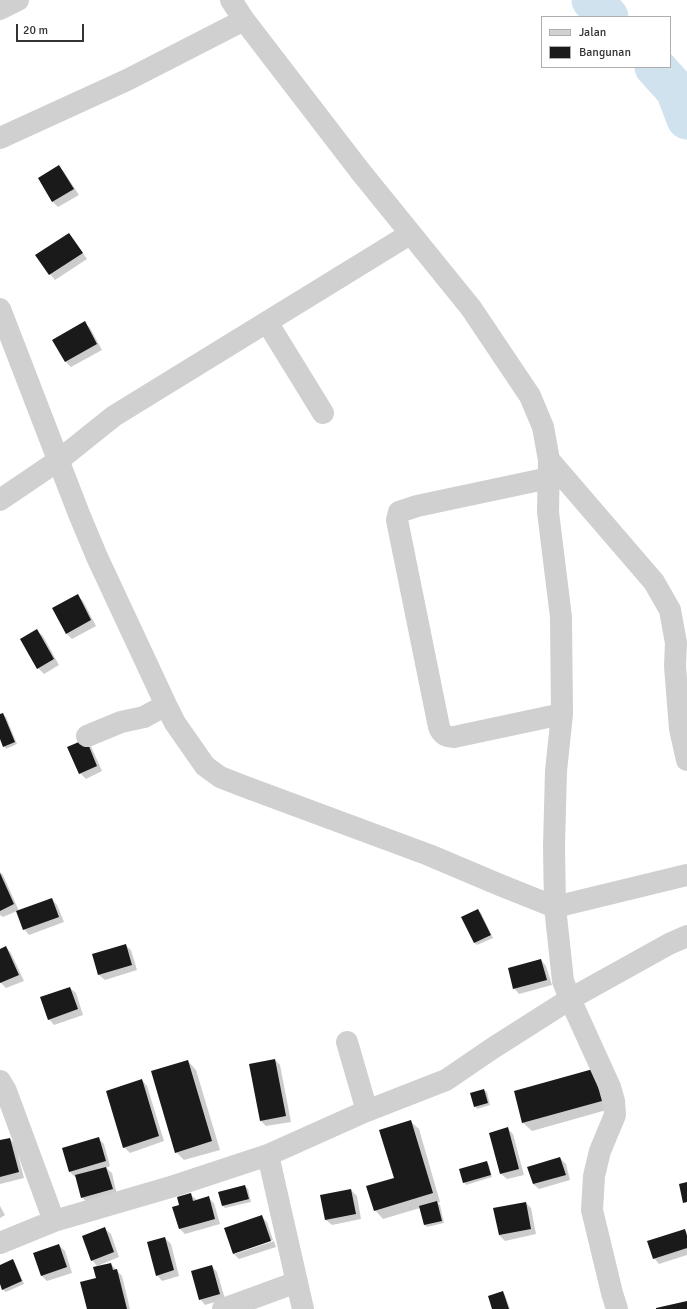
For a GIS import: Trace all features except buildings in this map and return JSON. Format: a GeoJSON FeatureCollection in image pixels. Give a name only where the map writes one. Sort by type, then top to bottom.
{"type":"FeatureCollection","features":[{"type":"Feature","properties":{"kind":"street"},"geometry":{"type":"LineString","coordinates":[[0,9],[18,0]]}},
{"type":"Feature","properties":{"kind":"street"},"geometry":{"type":"LineString","coordinates":[[231,0],[244,20],[360,171],[471,308],[530,396],[543,427],[549,469],[548,512],[561,618],[562,714],[556,771],[554,846],[555,906],[563,981],[610,1087],[614,1101],[615,1115],[600,1151],[594,1176],[592,1210],[617,1309]]}},
{"type":"Feature","properties":{"kind":"street"},"geometry":{"type":"LineString","coordinates":[[0,138],[127,80],[244,20]]}},
{"type":"Feature","properties":{"kind":"street"},"geometry":{"type":"LineString","coordinates":[[0,500],[59,460],[114,416],[410,234]]}},
{"type":"Feature","properties":{"kind":"street"},"geometry":{"type":"LineString","coordinates":[[0,309],[156,711],[175,724],[204,766],[220,777],[429,854],[500,885],[555,906],[687,875]]}},
{"type":"Feature","properties":{"kind":"street"},"geometry":{"type":"LineString","coordinates":[[267,322],[323,413]]}},
{"type":"Feature","properties":{"kind":"street"},"geometry":{"type":"LineString","coordinates":[[549,469],[399,512],[397,520],[439,727],[443,734],[449,737],[454,737],[562,714]]}},
{"type":"Feature","properties":{"kind":"street"},"geometry":{"type":"LineString","coordinates":[[549,469],[654,582],[670,610],[676,643],[675,666],[680,729],[687,760]]}},
{"type":"Feature","properties":{"kind":"street"},"geometry":{"type":"LineString","coordinates":[[87,736],[121,722],[156,711]]}},
{"type":"Feature","properties":{"kind":"street"},"geometry":{"type":"LineString","coordinates":[[0,1243],[54,1222],[174,1186],[268,1155],[367,1111],[446,1080],[492,1048],[570,999],[669,944],[687,936]]}},
{"type":"Feature","properties":{"kind":"street"},"geometry":{"type":"LineString","coordinates":[[347,1042],[367,1111]]}},
{"type":"Feature","properties":{"kind":"street"},"geometry":{"type":"LineString","coordinates":[[0,1081],[6,1091],[54,1222]]}},
{"type":"Feature","properties":{"kind":"street"},"geometry":{"type":"LineString","coordinates":[[268,1155],[303,1309]]}},
{"type":"Feature","properties":{"kind":"street"},"geometry":{"type":"LineString","coordinates":[[223,1309],[296,1282]]}},
{"type":"Feature","properties":{"kind":"waterway"},"geometry":{"type":"LineString","coordinates":[[592,0],[607,16]]}},
{"type":"Feature","properties":{"kind":"waterway"},"geometry":{"type":"LineString","coordinates":[[656,68],[676,90],[687,119]]}}]}
